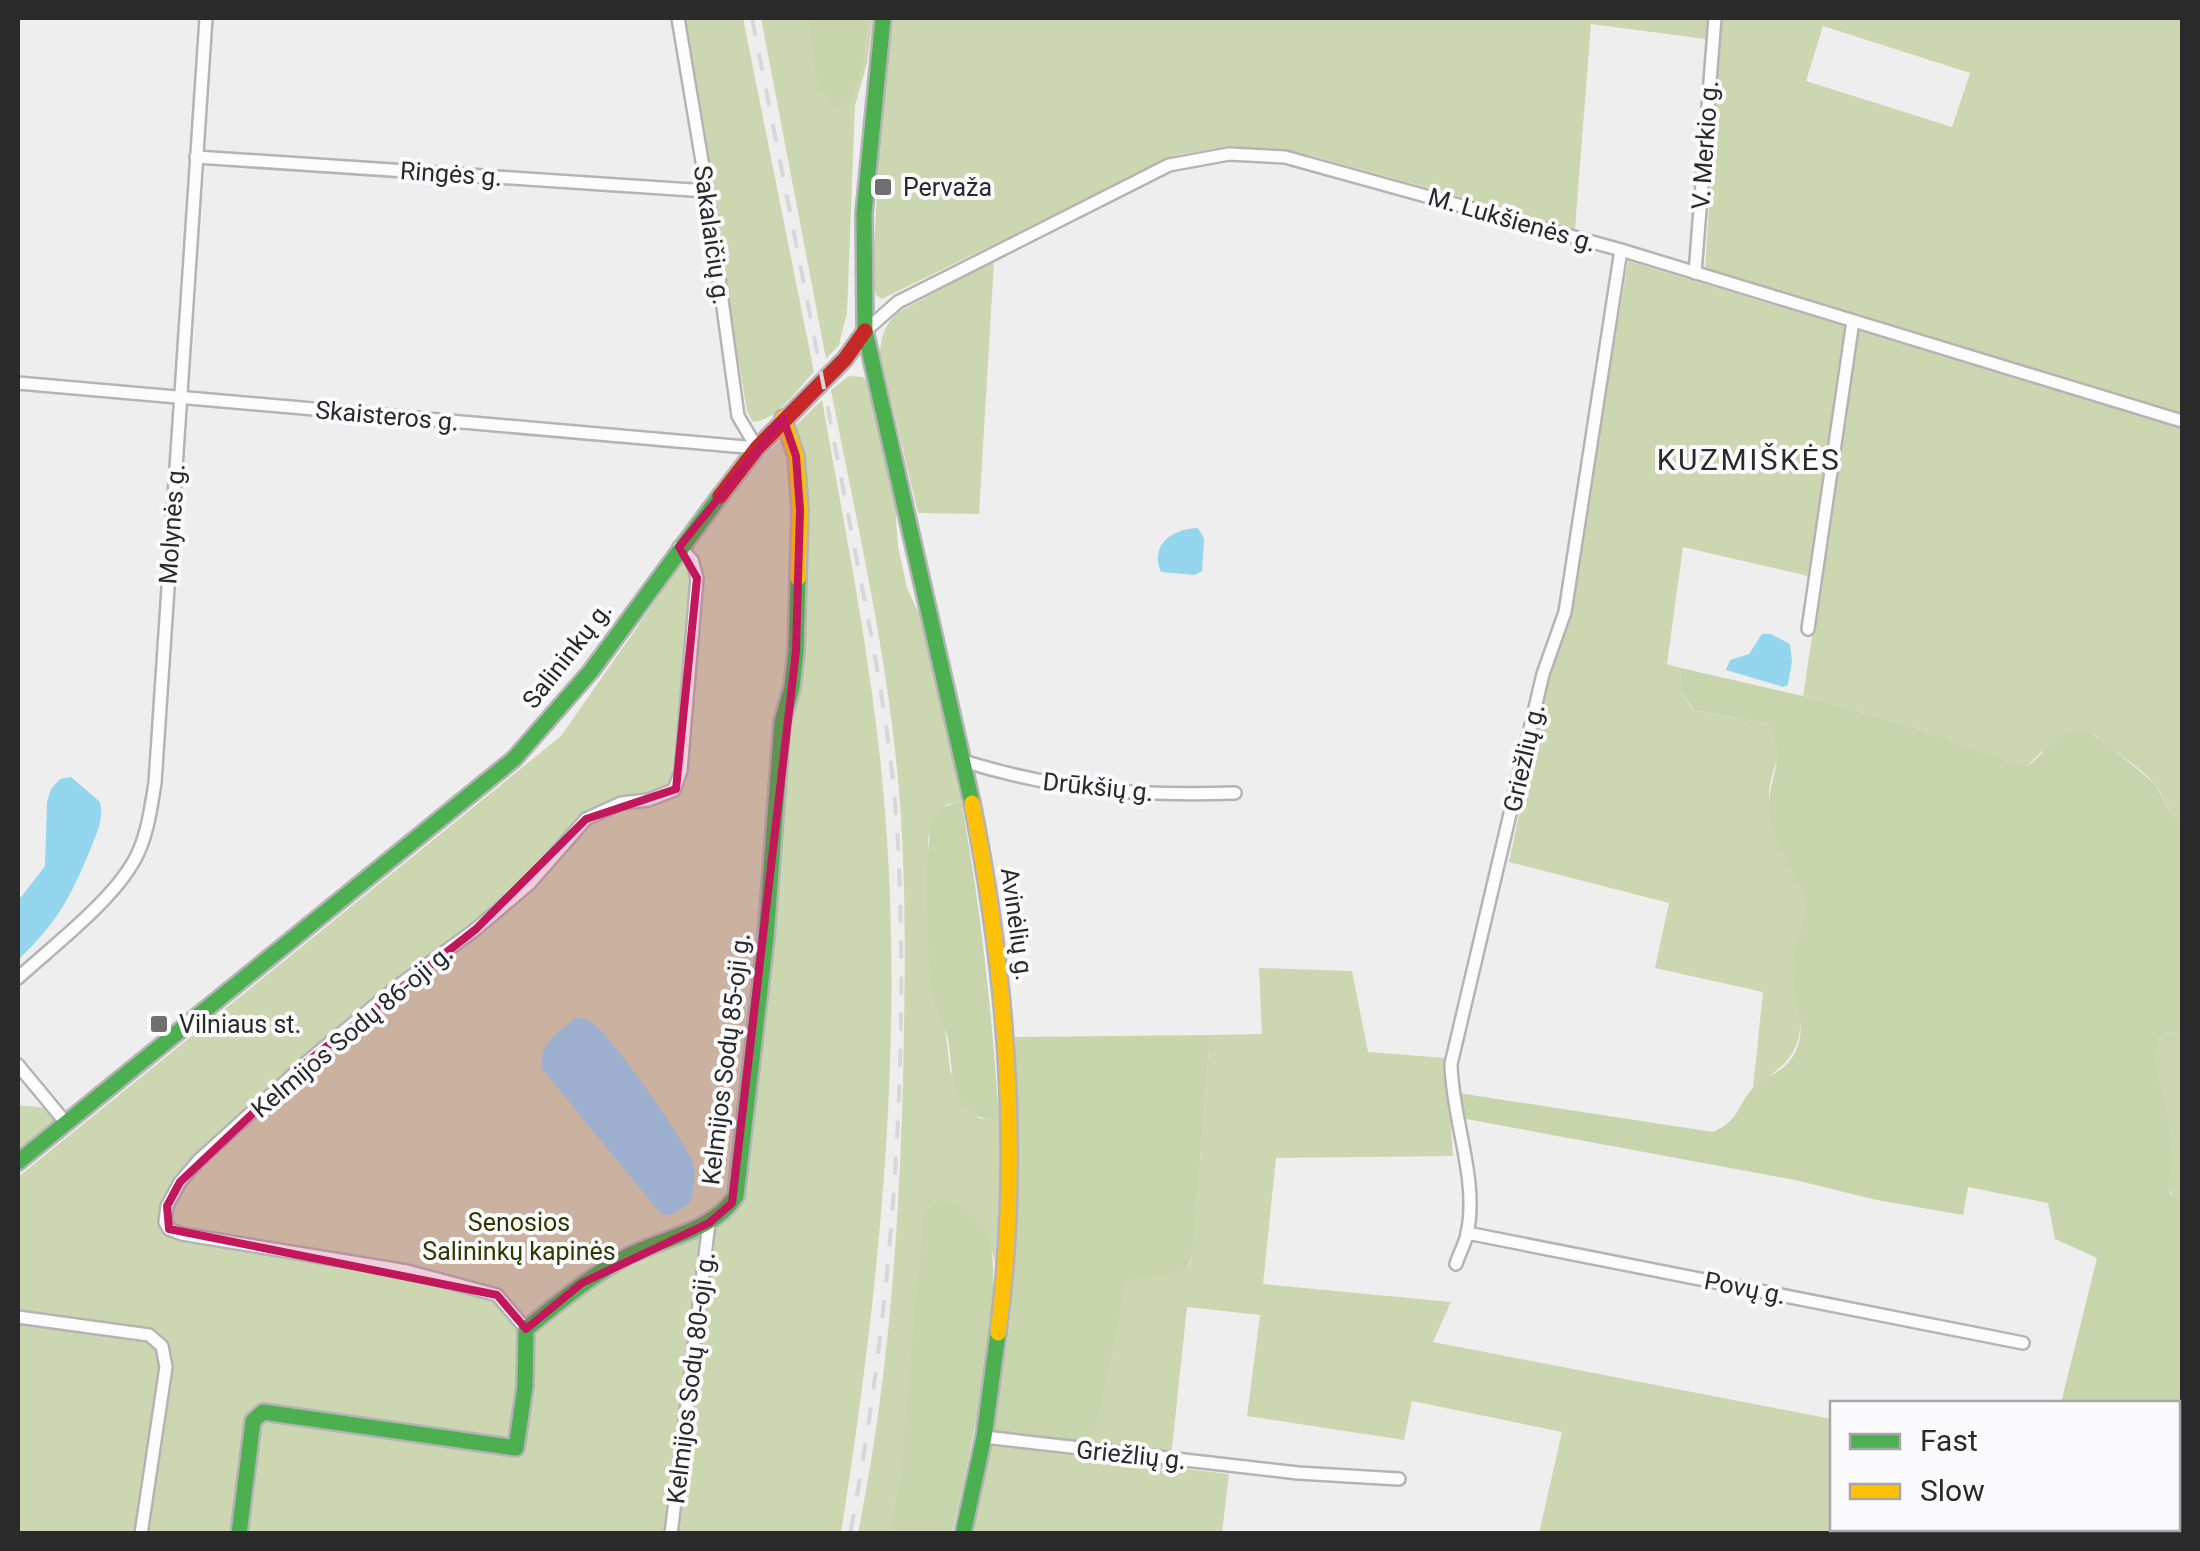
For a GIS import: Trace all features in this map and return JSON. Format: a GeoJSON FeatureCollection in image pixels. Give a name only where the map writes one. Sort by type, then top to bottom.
{"type":"FeatureCollection","features":[{"type":"Feature","properties":{"kind":"main road"},"geometry":{"type":"LineString","coordinates":[[865,331],[860,281],[883,18]]}},
{"type":"Feature","properties":{"kind":"main road","name":"Salininkų g."},"geometry":{"type":"LineString","coordinates":[[18,1162],[444,820],[514,759],[591,671],[679,547],[757,448],[845,358],[865,331]]}},
{"type":"Feature","properties":{"kind":"main road","name":"Avinėlių g."},"geometry":{"type":"LineString","coordinates":[[865,331],[963,761],[985,869],[1000,972],[1010,1160],[1003,1292],[984,1436],[964,1534]]}},
{"type":"Feature","properties":{"kind":"main road","name":"Kelmijos Sodų 85-oji g."},"geometry":{"type":"LineString","coordinates":[[526,1329],[582,1283],[613,1264],[709,1223],[728,1208],[738,1187],[766,938],[782,722],[792,687],[796,651],[800,510],[796,456],[783,418]]}},
{"type":"Feature","properties":{"kind":"main road"},"geometry":{"type":"LineString","coordinates":[[239,1534],[253,1421],[263,1412],[516,1448],[525,1386],[526,1329]]}},
{"type":"Feature","properties":{"kind":"street","name":"Molynės g."},"geometry":{"type":"LineString","coordinates":[[18,978],[124,878],[139,852],[148,820],[154,784],[206,18]]}},
{"type":"Feature","properties":{"kind":"street","name":"Sakalaičių g."},"geometry":{"type":"LineString","coordinates":[[678,18],[738,416],[757,448]]}},
{"type":"Feature","properties":{"kind":"street","name":"V. Merkio g."},"geometry":{"type":"LineString","coordinates":[[1696,273],[1715,18]]}},
{"type":"Feature","properties":{"kind":"street","name":"M. Lukšienės g."},"geometry":{"type":"LineString","coordinates":[[865,331],[898,302],[1169,165],[1229,154],[1285,157],[1621,250],[2182,421]]}},
{"type":"Feature","properties":{"kind":"street","name":"Ringės g."},"geometry":{"type":"LineString","coordinates":[[196,157],[706,190]]}},
{"type":"Feature","properties":{"kind":"street","name":"Griežlių g."},"geometry":{"type":"LineString","coordinates":[[1456,1264],[1467,1233],[1468,1186],[1454,1105],[1452,1064],[1543,674],[1565,612],[1621,250]]}},
{"type":"Feature","properties":{"kind":"street"},"geometry":{"type":"LineString","coordinates":[[1808,629],[1854,321]]}},
{"type":"Feature","properties":{"kind":"street","name":"Skaisteros g."},"geometry":{"type":"LineString","coordinates":[[18,383],[757,448]]}},
{"type":"Feature","properties":{"kind":"street","name":"Kelmijos Sodų 86-oji g."},"geometry":{"type":"LineString","coordinates":[[526,1329],[497,1294],[407,1272],[182,1234],[168,1229],[167,1206],[180,1182],[199,1160],[307,1062],[516,895],[586,820],[620,803],[648,800],[674,790],[681,771],[697,578],[692,560],[679,547]]}},
{"type":"Feature","properties":{"kind":"street","name":"Drūkšių g."},"geometry":{"type":"LineString","coordinates":[[963,761],[1059,786],[1130,794],[1235,793]]}},
{"type":"Feature","properties":{"kind":"street"},"geometry":{"type":"LineString","coordinates":[[18,1064],[66,1123]]}},
{"type":"Feature","properties":{"kind":"street","name":"Kelmijos Sodų 80-oji g."},"geometry":{"type":"LineString","coordinates":[[672,1534],[709,1223]]}},
{"type":"Feature","properties":{"kind":"street","name":"Povų g."},"geometry":{"type":"LineString","coordinates":[[1467,1233],[2023,1343]]}},
{"type":"Feature","properties":{"kind":"street"},"geometry":{"type":"LineString","coordinates":[[18,1317],[149,1335],[162,1346],[166,1366],[141,1534]]}},
{"type":"Feature","properties":{"kind":"street","name":"Griežlių g."},"geometry":{"type":"LineString","coordinates":[[984,1436],[1298,1473],[1399,1479]]}},
{"type":"Feature","properties":{"kind":"highlighted area"},"geometry":{"type":"Polygon","coordinates":[[[783,418],[796,456],[800,510],[796,651],[732,1203],[709,1223],[582,1283],[526,1329],[497,1295],[169,1229],[167,1206],[180,1182],[307,1062],[476,929],[586,819],[676,789],[697,578],[679,547],[783,418]]]}},
{"type":"Feature","properties":{"kind":"green space"},"geometry":{"type":"Polygon","coordinates":[[[682,18],[743,18],[814,372],[779,410],[753,422],[747,411],[682,18]]]}},
{"type":"Feature","properties":{"kind":"green space"},"geometry":{"type":"Polygon","coordinates":[[[761,18],[809,18],[813,38],[865,55],[868,18],[873,18],[867,63],[855,106],[847,313],[839,345],[826,359],[761,18]]]}},
{"type":"Feature","properties":{"kind":"green space"},"geometry":{"type":"Polygon","coordinates":[[[809,18],[868,18],[865,55],[850,102],[836,106],[821,88],[809,18]]]}},
{"type":"Feature","properties":{"kind":"green space"},"geometry":{"type":"Polygon","coordinates":[[[893,18],[2182,18],[2182,415],[1705,269],[1720,41],[1591,24],[1575,229],[1313,156],[1233,146],[1176,155],[882,299],[876,295],[872,280],[881,124],[893,18]],[[1823,26],[1806,81],[1952,127],[1970,73],[1823,26]]]}},
{"type":"Feature","properties":{"kind":"green space"},"geometry":{"type":"Polygon","coordinates":[[[994,261],[979,514],[918,513],[880,353],[883,335],[898,312],[994,261]]]}},
{"type":"Feature","properties":{"kind":"green space"},"geometry":{"type":"Polygon","coordinates":[[[1628,261],[2182,428],[2182,821],[2144,774],[2095,735],[2041,752],[2024,769],[1916,728],[1803,696],[1821,579],[1683,547],[1667,664],[1681,668],[1680,690],[1693,710],[1766,723],[1773,734],[1778,751],[1770,804],[1804,905],[1793,964],[1801,1019],[1797,1044],[1786,1062],[1753,1088],[1763,992],[1655,968],[1669,903],[1509,862],[1548,678],[1568,622],[1628,261]]]}},
{"type":"Feature","properties":{"kind":"green space"},"geometry":{"type":"Polygon","coordinates":[[[849,376],[863,377],[871,388],[895,503],[898,546],[907,588],[924,625],[961,801],[946,805],[928,837],[931,987],[945,1026],[950,1071],[978,1118],[999,1121],[1001,1189],[995,1262],[987,1234],[901,1473],[888,1533],[858,1533],[877,1421],[895,1251],[903,1081],[903,854],[886,681],[831,390],[849,376]]]}},
{"type":"Feature","properties":{"kind":"green space","name":"Senosios Salininkų kapinės"},"geometry":{"type":"Polygon","coordinates":[[[822,400],[875,713],[888,855],[891,952],[891,1050],[878,1244],[841,1533],[18,1534],[18,1177],[561,736],[742,477],[822,400]]]}},
{"type":"Feature","properties":{"kind":"green space"},"geometry":{"type":"Polygon","coordinates":[[[1681,668],[1803,696],[1916,728],[2024,768],[2061,737],[2092,734],[2150,780],[2182,821],[2182,1033],[2162,1034],[2156,1059],[2170,1124],[2170,1194],[2182,1203],[2182,1461],[2180,1401],[2061,1401],[2097,1258],[2055,1239],[2048,1203],[1968,1187],[1963,1215],[1461,1118],[1458,1093],[1713,1132],[1733,1118],[1753,1088],[1785,1066],[1794,1054],[1801,1029],[1793,963],[1804,905],[1800,886],[1770,818],[1770,792],[1777,758],[1774,735],[1766,723],[1694,710],[1680,690],[1681,668]]]}},
{"type":"Feature","properties":{"kind":"green space"},"geometry":{"type":"Polygon","coordinates":[[[961,801],[985,961],[999,1121],[976,1115],[960,1097],[946,1032],[931,987],[927,903],[930,835],[940,811],[961,801]]]}},
{"type":"Feature","properties":{"kind":"green space"},"geometry":{"type":"Polygon","coordinates":[[[1259,968],[1352,971],[1368,1052],[1446,1058],[1453,1156],[1276,1158],[1263,1284],[1451,1302],[1433,1342],[1830,1419],[1830,1531],[2061,1533],[1539,1533],[1562,1432],[1412,1401],[1404,1440],[1247,1416],[1260,1315],[1187,1307],[1170,1467],[1229,1474],[1222,1533],[970,1534],[994,1432],[1093,1443],[1127,1284],[1138,1274],[1189,1266],[1210,1035],[1262,1034],[1259,968]]]}},
{"type":"Feature","properties":{"kind":"green space"},"geometry":{"type":"Polygon","coordinates":[[[2182,1033],[2179,1204],[2169,1188],[2171,1135],[2156,1058],[2162,1034],[2182,1033]]]}},
{"type":"Feature","properties":{"kind":"green space"},"geometry":{"type":"Polygon","coordinates":[[[1210,1035],[1193,1252],[1188,1266],[1181,1270],[1142,1276],[1127,1284],[1093,1444],[994,1432],[1009,1324],[1015,1241],[1015,1037],[1210,1035]]]}},
{"type":"Feature","properties":{"kind":"green space"},"geometry":{"type":"Polygon","coordinates":[[[18,1105],[66,1110],[18,1150],[18,1105]]]}},
{"type":"Feature","properties":{"kind":"green space"},"geometry":{"type":"Polygon","coordinates":[[[937,1201],[966,1212],[987,1234],[993,1292],[983,1380],[952,1533],[888,1533],[901,1473],[924,1212],[937,1201]]]}},
{"type":"Feature","properties":{"kind":"water"},"geometry":{"type":"Polygon","coordinates":[[[1198,528],[1204,539],[1202,571],[1195,575],[1161,572],[1158,554],[1165,540],[1198,528]]]}},
{"type":"Feature","properties":{"kind":"water"},"geometry":{"type":"Polygon","coordinates":[[[1762,634],[1771,634],[1790,644],[1788,685],[1783,687],[1726,670],[1730,660],[1749,654],[1762,634]]]}},
{"type":"Feature","properties":{"kind":"water"},"geometry":{"type":"Polygon","coordinates":[[[71,777],[100,802],[99,825],[62,908],[18,960],[18,901],[45,866],[51,789],[60,779],[71,777]]]}},
{"type":"Feature","properties":{"kind":"water"},"geometry":{"type":"Polygon","coordinates":[[[575,1018],[589,1021],[606,1036],[649,1092],[693,1164],[690,1203],[671,1215],[661,1214],[543,1070],[546,1046],[575,1018]]]}},
{"type":"Feature","properties":{"kind":"railway"},"geometry":{"type":"LineString","coordinates":[[752,18],[871,634],[885,717],[898,844],[901,1016],[894,1190],[877,1364],[850,1534]]}},
{"type":"Feature","properties":{"kind":"traffic: fast"},"geometry":{"type":"LineString","coordinates":[[883,18],[864,213],[865,331],[972,803]]}},
{"type":"Feature","properties":{"kind":"traffic: fast"},"geometry":{"type":"LineString","coordinates":[[18,1162],[514,759],[591,671],[720,496]]}},
{"type":"Feature","properties":{"kind":"traffic: fast"},"geometry":{"type":"LineString","coordinates":[[239,1534],[253,1421],[263,1412],[516,1448],[525,1386],[526,1329],[601,1272],[628,1256],[701,1226],[736,1196],[766,938],[782,722],[792,687],[796,651],[798,578]]}},
{"type":"Feature","properties":{"kind":"traffic: fast"},"geometry":{"type":"LineString","coordinates":[[963,1534],[984,1437],[998,1333]]}},
{"type":"Feature","properties":{"kind":"traffic: slow"},"geometry":{"type":"LineString","coordinates":[[783,418],[796,456],[800,510],[798,578]]}},
{"type":"Feature","properties":{"kind":"traffic: slow"},"geometry":{"type":"LineString","coordinates":[[972,803],[994,934],[1007,1067],[1009,1200],[998,1333]]}},
{"type":"Feature","properties":{"kind":"traffic: jam"},"geometry":{"type":"LineString","coordinates":[[720,496],[757,448],[845,359],[865,331]]}},
{"type":"Feature","properties":{"kind":"place","name":"Pervaža"},"geometry":{"type":"Point","coordinates":[883,187]}},
{"type":"Feature","properties":{"kind":"place","name":"Vilniaus st."},"geometry":{"type":"Point","coordinates":[159,1024]}},
{"type":"Feature","properties":{"kind":"district","name":"KUZMIŠKĖS"},"geometry":{"type":"Point","coordinates":[1749,459]}}]}
